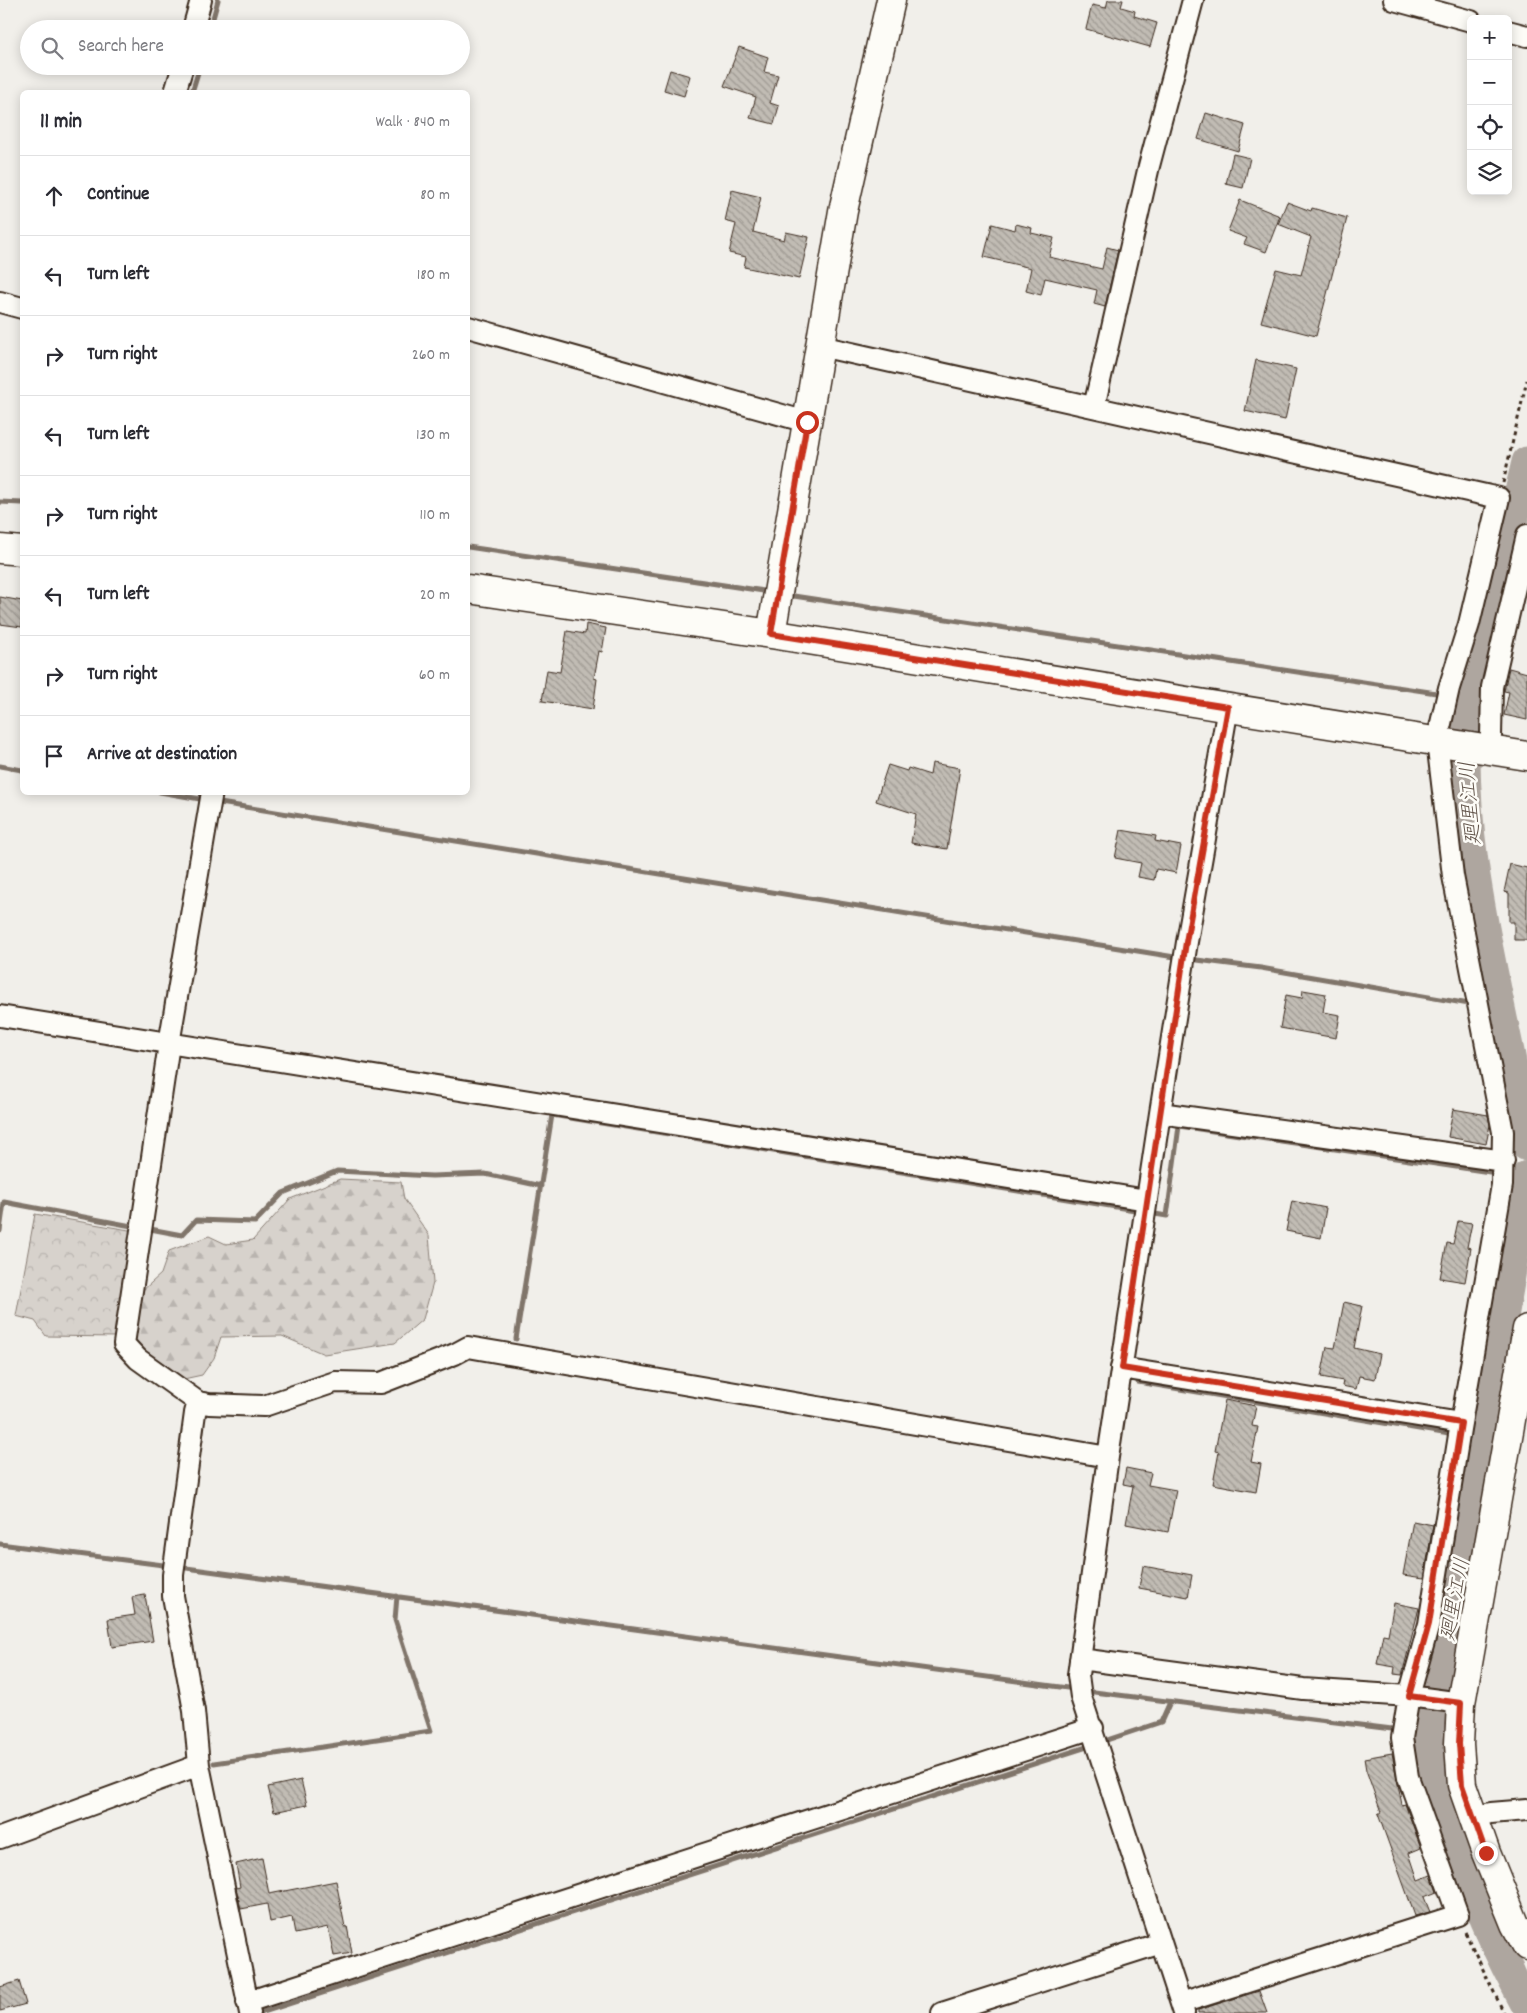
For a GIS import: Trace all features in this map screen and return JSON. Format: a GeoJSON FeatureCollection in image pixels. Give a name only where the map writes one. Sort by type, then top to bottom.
{"type":"FeatureCollection","features":[{"type":"Feature","properties":{"kind":"street"},"geometry":{"type":"LineString","coordinates":[[195,20],[201,0]]}},
{"type":"Feature","properties":{"kind":"street"},"geometry":{"type":"LineString","coordinates":[[771,634],[843,211],[891,0]]}},
{"type":"Feature","properties":{"kind":"street"},"geometry":{"type":"LineString","coordinates":[[1094,407],[1150,166],[1193,0]]}},
{"type":"Feature","properties":{"kind":"street"},"geometry":{"type":"LineString","coordinates":[[1394,0],[1467,20]]}},
{"type":"Feature","properties":{"kind":"street"},"geometry":{"type":"LineString","coordinates":[[1512,32],[1527,36]]}},
{"type":"Feature","properties":{"kind":"street"},"geometry":{"type":"LineString","coordinates":[[176,90],[180,75]]}},
{"type":"Feature","properties":{"kind":"street"},"geometry":{"type":"LineString","coordinates":[[0,302],[20,307]]}},
{"type":"Feature","properties":{"kind":"street"},"geometry":{"type":"LineString","coordinates":[[470,328],[807,422]]}},
{"type":"Feature","properties":{"kind":"street"},"geometry":{"type":"LineString","coordinates":[[820,346],[1499,498],[1469,624],[1447,695],[1437,741],[1452,876],[1480,1006],[1503,1132],[1504,1162],[1502,1185],[1429,1624],[1404,1731],[1408,1777],[1458,1915],[1183,2008],[1081,1697],[1079,1667],[1108,1457],[1184,958],[1228,707]]}},
{"type":"Feature","properties":{"kind":"street"},"geometry":{"type":"LineString","coordinates":[[1489,749],[1492,686],[1527,535]]}},
{"type":"Feature","properties":{"kind":"street"},"geometry":{"type":"LineString","coordinates":[[0,549],[20,551]]}},
{"type":"Feature","properties":{"kind":"street"},"geometry":{"type":"LineString","coordinates":[[470,589],[771,634],[1527,756]]}},
{"type":"Feature","properties":{"kind":"street"},"geometry":{"type":"LineString","coordinates":[[211,798],[168,1044],[124,1344],[138,1360],[198,1402],[264,1406],[335,1382],[381,1383],[468,1347],[1108,1457]]}},
{"type":"Feature","properties":{"kind":"street"},"geometry":{"type":"LineString","coordinates":[[0,1016],[1146,1208]]}},
{"type":"Feature","properties":{"kind":"street"},"geometry":{"type":"LineString","coordinates":[[1160,1113],[1504,1162]]}},
{"type":"Feature","properties":{"kind":"street"},"geometry":{"type":"LineString","coordinates":[[1525,1346],[1455,1703],[1462,1785],[1472,1818],[1511,1915],[1527,1946]]}},
{"type":"Feature","properties":{"kind":"street"},"geometry":{"type":"LineString","coordinates":[[1122,1368],[1460,1432]]}},
{"type":"Feature","properties":{"kind":"street"},"geometry":{"type":"LineString","coordinates":[[198,1402],[194,1413],[174,1567],[173,1596],[194,1711],[199,1765],[248,2008],[1096,1738]]}},
{"type":"Feature","properties":{"kind":"street"},"geometry":{"type":"LineString","coordinates":[[1079,1667],[1303,1689],[1412,1696],[1455,1703]]}},
{"type":"Feature","properties":{"kind":"street"},"geometry":{"type":"LineString","coordinates":[[0,1838],[199,1765]]}},
{"type":"Feature","properties":{"kind":"street"},"geometry":{"type":"LineString","coordinates":[[1472,1818],[1491,1813],[1527,1810]]}},
{"type":"Feature","properties":{"kind":"street"},"geometry":{"type":"LineString","coordinates":[[942,2013],[1162,1943]]}},
{"type":"Feature","properties":{"kind":"path"},"geometry":{"type":"LineString","coordinates":[[1499,498],[1527,380]]}},
{"type":"Feature","properties":{"kind":"path"},"geometry":{"type":"LineString","coordinates":[[1458,1915],[1504,2013]]}},
{"type":"Feature","properties":{"kind":"green space"},"geometry":{"type":"Polygon","coordinates":[[[340,1179],[401,1182],[404,1199],[429,1235],[433,1283],[423,1319],[395,1343],[324,1354],[282,1336],[221,1337],[214,1358],[202,1375],[179,1380],[145,1356],[134,1337],[142,1291],[161,1274],[169,1251],[209,1236],[226,1244],[253,1240],[290,1199],[340,1179]]]}},
{"type":"Feature","properties":{"kind":"green space"},"geometry":{"type":"Polygon","coordinates":[[[35,1214],[135,1231],[117,1337],[46,1336],[35,1321],[16,1316],[35,1214]]]}},
{"type":"Feature","properties":{"kind":"building"},"geometry":{"type":"Polygon","coordinates":[[[1108,0],[1123,0],[1121,7],[1135,11],[1134,16],[1157,23],[1150,47],[1086,29],[1092,5],[1106,8],[1108,0]]]}},
{"type":"Feature","properties":{"kind":"building"},"geometry":{"type":"Polygon","coordinates":[[[739,47],[768,57],[764,72],[778,75],[770,103],[779,106],[774,124],[750,118],[756,97],[724,86],[739,47]]]}},
{"type":"Feature","properties":{"kind":"building"},"geometry":{"type":"Polygon","coordinates":[[[670,70],[690,76],[684,96],[664,90],[670,70]]]}},
{"type":"Feature","properties":{"kind":"building"},"geometry":{"type":"Polygon","coordinates":[[[1206,113],[1245,125],[1238,151],[1198,139],[1206,113]]]}},
{"type":"Feature","properties":{"kind":"building"},"geometry":{"type":"Polygon","coordinates":[[[1233,154],[1250,158],[1243,188],[1226,184],[1233,154]]]}},
{"type":"Feature","properties":{"kind":"building"},"geometry":{"type":"Polygon","coordinates":[[[732,190],[761,197],[753,232],[784,240],[786,232],[809,237],[799,279],[744,267],[746,257],[729,253],[736,224],[725,221],[732,190]]]}},
{"type":"Feature","properties":{"kind":"building"},"geometry":{"type":"Polygon","coordinates":[[[1240,200],[1280,216],[1266,252],[1244,244],[1247,238],[1228,231],[1240,200]]]}},
{"type":"Feature","properties":{"kind":"building"},"geometry":{"type":"Polygon","coordinates":[[[1287,202],[1311,211],[1312,208],[1347,218],[1316,336],[1261,322],[1276,269],[1301,275],[1311,237],[1278,224],[1287,202]]]}},
{"type":"Feature","properties":{"kind":"building"},"geometry":{"type":"Polygon","coordinates":[[[992,224],[1015,230],[1016,224],[1032,228],[1031,233],[1054,238],[1049,257],[1102,269],[1107,247],[1118,250],[1105,307],[1094,304],[1097,290],[1045,278],[1041,295],[1026,291],[1031,268],[984,257],[992,224]]]}},
{"type":"Feature","properties":{"kind":"building"},"geometry":{"type":"Polygon","coordinates":[[[1256,360],[1296,369],[1285,420],[1245,411],[1256,360]]]}},
{"type":"Feature","properties":{"kind":"building"},"geometry":{"type":"Polygon","coordinates":[[[0,597],[20,601],[20,627],[0,624],[0,597]]]}},
{"type":"Feature","properties":{"kind":"building"},"geometry":{"type":"Polygon","coordinates":[[[586,624],[606,628],[602,652],[599,651],[594,678],[597,679],[593,709],[542,701],[547,670],[560,672],[567,631],[585,634],[586,624]]]}},
{"type":"Feature","properties":{"kind":"building"},"geometry":{"type":"Polygon","coordinates":[[[1509,668],[1527,673],[1527,720],[1504,715],[1509,692],[1504,691],[1509,668]]]}},
{"type":"Feature","properties":{"kind":"building"},"geometry":{"type":"Polygon","coordinates":[[[932,763],[960,768],[947,849],[911,843],[916,814],[876,801],[888,765],[907,771],[908,768],[930,775],[932,763]]]}},
{"type":"Feature","properties":{"kind":"building"},"geometry":{"type":"Polygon","coordinates":[[[1121,830],[1156,836],[1155,841],[1181,846],[1176,873],[1156,869],[1154,880],[1138,877],[1141,863],[1115,858],[1121,830]]]}},
{"type":"Feature","properties":{"kind":"building"},"geometry":{"type":"Polygon","coordinates":[[[1510,864],[1527,868],[1527,940],[1514,940],[1514,922],[1509,922],[1509,893],[1504,892],[1510,864]]]}},
{"type":"Feature","properties":{"kind":"building"},"geometry":{"type":"Polygon","coordinates":[[[1303,990],[1326,994],[1323,1012],[1340,1015],[1336,1038],[1280,1028],[1286,995],[1302,998],[1303,990]]]}},
{"type":"Feature","properties":{"kind":"building"},"geometry":{"type":"Polygon","coordinates":[[[1453,1109],[1488,1115],[1490,1125],[1486,1144],[1448,1137],[1453,1109]]]}},
{"type":"Feature","properties":{"kind":"building"},"geometry":{"type":"Polygon","coordinates":[[[1292,1201],[1326,1208],[1321,1238],[1286,1231],[1292,1201]]]}},
{"type":"Feature","properties":{"kind":"building"},"geometry":{"type":"Polygon","coordinates":[[[1458,1221],[1472,1223],[1467,1247],[1471,1248],[1465,1282],[1440,1278],[1447,1243],[1453,1244],[1458,1221]]]}},
{"type":"Feature","properties":{"kind":"building"},"geometry":{"type":"Polygon","coordinates":[[[1344,1302],[1362,1306],[1354,1348],[1380,1354],[1375,1379],[1359,1376],[1356,1389],[1342,1386],[1343,1381],[1321,1377],[1327,1347],[1335,1348],[1344,1302]]]}},
{"type":"Feature","properties":{"kind":"building"},"geometry":{"type":"Polygon","coordinates":[[[1225,1400],[1256,1406],[1252,1426],[1258,1427],[1251,1462],[1261,1464],[1256,1492],[1213,1484],[1219,1452],[1215,1451],[1225,1400]]]}},
{"type":"Feature","properties":{"kind":"building"},"geometry":{"type":"Polygon","coordinates":[[[1126,1468],[1151,1473],[1148,1485],[1176,1490],[1168,1532],[1126,1524],[1133,1486],[1123,1484],[1126,1468]]]}},
{"type":"Feature","properties":{"kind":"building"},"geometry":{"type":"Polygon","coordinates":[[[1413,1521],[1433,1525],[1424,1578],[1403,1575],[1413,1521]]]}},
{"type":"Feature","properties":{"kind":"building"},"geometry":{"type":"Polygon","coordinates":[[[1143,1566],[1192,1575],[1188,1597],[1139,1588],[1143,1566]]]}},
{"type":"Feature","properties":{"kind":"building"},"geometry":{"type":"Polygon","coordinates":[[[145,1595],[153,1641],[112,1647],[108,1619],[135,1615],[132,1597],[145,1595]]]}},
{"type":"Feature","properties":{"kind":"building"},"geometry":{"type":"Polygon","coordinates":[[[1394,1603],[1419,1608],[1402,1675],[1394,1674],[1395,1667],[1377,1664],[1383,1634],[1388,1635],[1394,1603]]]}},
{"type":"Feature","properties":{"kind":"building"},"geometry":{"type":"Polygon","coordinates":[[[1392,1753],[1402,1805],[1405,1804],[1421,1848],[1409,1853],[1418,1880],[1431,1875],[1437,1892],[1424,1897],[1430,1912],[1415,1916],[1378,1814],[1381,1812],[1366,1770],[1364,1758],[1392,1753]]]}},
{"type":"Feature","properties":{"kind":"building"},"geometry":{"type":"Polygon","coordinates":[[[301,1780],[307,1805],[274,1812],[268,1787],[301,1780]]]}},
{"type":"Feature","properties":{"kind":"building"},"geometry":{"type":"Polygon","coordinates":[[[262,1858],[269,1894],[336,1881],[352,1953],[334,1956],[328,1927],[295,1934],[292,1917],[270,1922],[267,1904],[241,1909],[236,1888],[240,1887],[236,1864],[262,1858]]]}},
{"type":"Feature","properties":{"kind":"building"},"geometry":{"type":"Polygon","coordinates":[[[19,1981],[26,2004],[0,2011],[0,1987],[19,1981]]]}},
{"type":"Feature","properties":{"kind":"building"},"geometry":{"type":"Polygon","coordinates":[[[1259,1991],[1267,2013],[1198,2013],[1198,2010],[1259,1991]]]}},
{"type":"Feature","properties":{"kind":"waterway"},"geometry":{"type":"LineString","coordinates":[[212,20],[218,0]]}},
{"type":"Feature","properties":{"kind":"waterway"},"geometry":{"type":"LineString","coordinates":[[193,90],[197,75]]}},
{"type":"Feature","properties":{"kind":"waterway","name":"廻里江川"},"geometry":{"type":"LineString","coordinates":[[1527,462],[1485,637],[1468,692],[1465,757],[1474,869],[1483,925],[1527,1146]]}},
{"type":"Feature","properties":{"kind":"waterway"},"geometry":{"type":"LineString","coordinates":[[0,502],[20,503]]}},
{"type":"Feature","properties":{"kind":"waterway"},"geometry":{"type":"LineString","coordinates":[[470,547],[771,592]]}},
{"type":"Feature","properties":{"kind":"waterway"},"geometry":{"type":"LineString","coordinates":[[787,595],[1443,694]]}},
{"type":"Feature","properties":{"kind":"waterway"},"geometry":{"type":"LineString","coordinates":[[1452,695],[1467,697]]}},
{"type":"Feature","properties":{"kind":"waterway"},"geometry":{"type":"LineString","coordinates":[[0,766],[20,770]]}},
{"type":"Feature","properties":{"kind":"waterway"},"geometry":{"type":"LineString","coordinates":[[177,795],[206,800]]}},
{"type":"Feature","properties":{"kind":"waterway"},"geometry":{"type":"LineString","coordinates":[[214,802],[1181,958]]}},
{"type":"Feature","properties":{"kind":"waterway"},"geometry":{"type":"LineString","coordinates":[[1189,959],[1261,968],[1475,1005]]}},
{"type":"Feature","properties":{"kind":"waterway"},"geometry":{"type":"LineString","coordinates":[[1483,1006],[1501,1008]]}},
{"type":"Feature","properties":{"kind":"waterway"},"geometry":{"type":"LineString","coordinates":[[516,1339],[552,1115],[1141,1211]]}},
{"type":"Feature","properties":{"kind":"waterway"},"geometry":{"type":"LineString","coordinates":[[1149,1213],[1167,1216],[1179,1126],[1490,1172]]}},
{"type":"Feature","properties":{"kind":"waterway"},"geometry":{"type":"LineString","coordinates":[[145,1228],[182,1235],[196,1220],[255,1222],[283,1193],[337,1171],[432,1176],[485,1174],[541,1186]]}},
{"type":"Feature","properties":{"kind":"waterway"},"geometry":{"type":"LineString","coordinates":[[1515,1176],[1527,1176]]}},
{"type":"Feature","properties":{"kind":"waterway","name":"廻里江川"},"geometry":{"type":"LineString","coordinates":[[1527,1176],[1459,1576],[1428,1733],[1431,1762],[1437,1789],[1454,1843],[1487,1926],[1527,2006]]}},
{"type":"Feature","properties":{"kind":"waterway"},"geometry":{"type":"LineString","coordinates":[[0,1231],[4,1202],[137,1227]]}},
{"type":"Feature","properties":{"kind":"waterway"},"geometry":{"type":"LineString","coordinates":[[1138,1382],[1455,1435]]}},
{"type":"Feature","properties":{"kind":"waterway"},"geometry":{"type":"LineString","coordinates":[[1464,1437],[1482,1440]]}},
{"type":"Feature","properties":{"kind":"waterway"},"geometry":{"type":"LineString","coordinates":[[0,1544],[171,1566]]}},
{"type":"Feature","properties":{"kind":"waterway"},"geometry":{"type":"LineString","coordinates":[[179,1567],[1075,1689]]}},
{"type":"Feature","properties":{"kind":"waterway"},"geometry":{"type":"LineString","coordinates":[[214,1763],[431,1731],[395,1620],[397,1596]]}},
{"type":"Feature","properties":{"kind":"waterway"},"geometry":{"type":"LineString","coordinates":[[1086,1691],[1400,1730]]}},
{"type":"Feature","properties":{"kind":"waterway"},"geometry":{"type":"LineString","coordinates":[[1101,1742],[1161,1722],[1170,1702]]}},
{"type":"Feature","properties":{"kind":"waterway"},"geometry":{"type":"LineString","coordinates":[[1408,1731],[1428,1733]]}},
{"type":"Feature","properties":{"kind":"waterway"},"geometry":{"type":"LineString","coordinates":[[260,2013],[1093,1745]]}},
{"type":"Feature","properties":{"kind":"route"},"geometry":{"type":"LineString","coordinates":[[807,422],[771,634],[1228,707],[1186,942],[1122,1368],[1461,1423],[1429,1624],[1409,1696],[1461,1703],[1459,1744],[1462,1785],[1472,1818],[1486,1853]]}}]}
